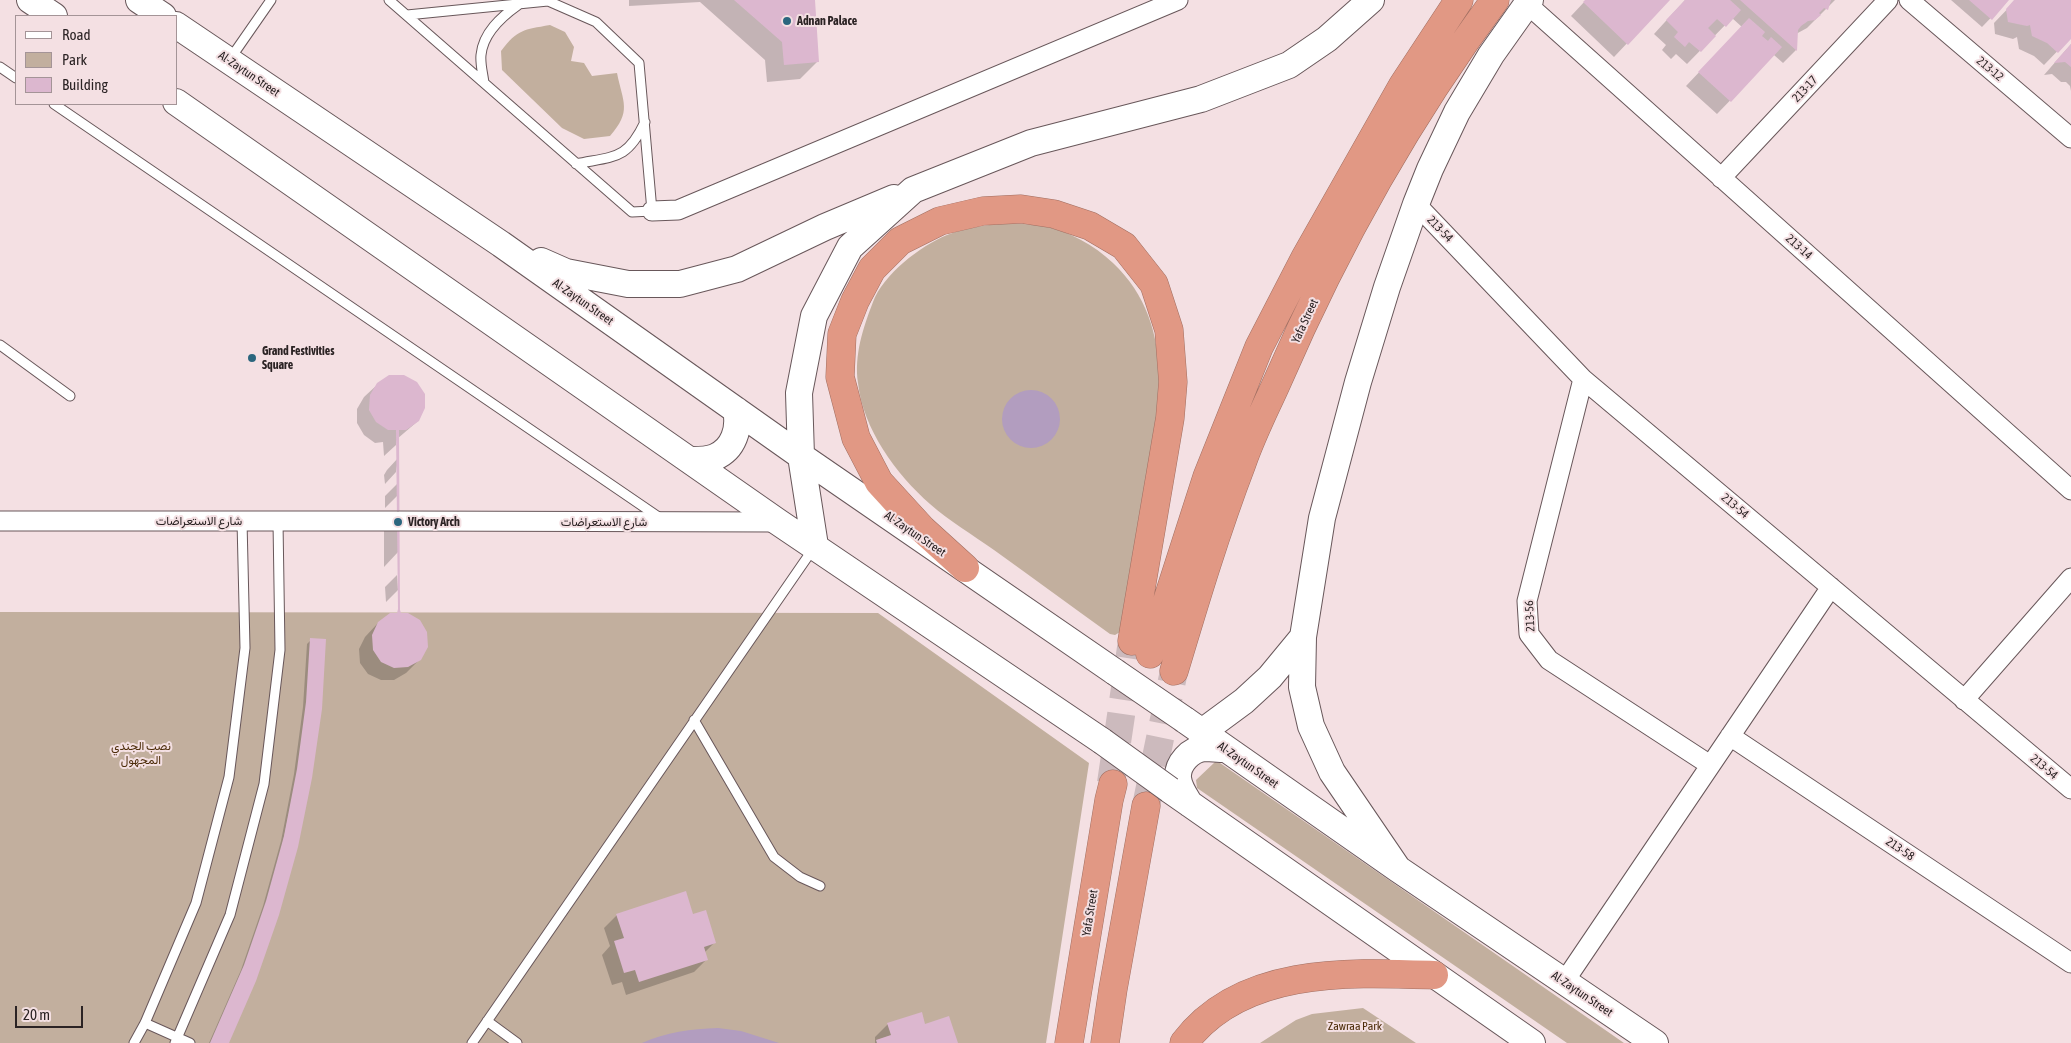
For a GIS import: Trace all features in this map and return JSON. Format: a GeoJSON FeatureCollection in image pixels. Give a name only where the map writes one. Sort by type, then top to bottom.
{"type":"FeatureCollection","features":[{"type":"Feature","properties":{"kind":"highway"},"geometry":{"type":"LineString","coordinates":[[965,568],[922,530],[879,482],[856,438],[840,377],[842,334],[854,301],[872,269],[900,241],[940,221],[983,211],[1021,209],[1054,214],[1090,226],[1124,246],[1154,284],[1169,330],[1173,382],[1141,647],[1259,347],[1305,258],[1402,84],[1459,0]]}},
{"type":"Feature","properties":{"kind":"highway","name":"Yafa Street"},"geometry":{"type":"LineString","coordinates":[[1174,671],[1202,577],[1242,461],[1324,280],[1402,141],[1464,42],[1495,0]]}},
{"type":"Feature","properties":{"kind":"highway","name":"Yafa Street"},"geometry":{"type":"LineString","coordinates":[[1069,1043],[1111,789]]}},
{"type":"Feature","properties":{"kind":"highway"},"geometry":{"type":"LineString","coordinates":[[1105,1043],[1146,806]]}},
{"type":"Feature","properties":{"kind":"highway"},"geometry":{"type":"LineString","coordinates":[[1184,1043],[1194,1030],[1232,1000],[1280,982],[1367,972],[1434,975]]}},
{"type":"Feature","properties":{"kind":"main road"},"geometry":{"type":"LineString","coordinates":[[30,0],[52,15]]}},
{"type":"Feature","properties":{"kind":"main road"},"geometry":{"type":"LineString","coordinates":[[139,0],[162,15]]}},
{"type":"Feature","properties":{"kind":"main road"},"geometry":{"type":"LineString","coordinates":[[500,244],[566,272],[628,284],[680,284],[737,269],[825,227],[1031,144],[1201,99],[1289,65],[1327,39],[1371,0]]}},
{"type":"Feature","properties":{"kind":"main road"},"geometry":{"type":"LineString","coordinates":[[1398,869],[1332,772],[1311,726],[1302,687],[1303,636],[1322,518],[1358,382],[1387,287],[1416,204],[1457,112],[1491,55],[1529,2]]}},
{"type":"Feature","properties":{"kind":"main road","name":"Al-Zaytun Street"},"geometry":{"type":"LineString","coordinates":[[178,26],[500,244],[801,456],[1194,726],[1398,869],[1655,1043]]}},
{"type":"Feature","properties":{"kind":"main road"},"geometry":{"type":"LineString","coordinates":[[178,103],[692,460],[778,522],[1102,741],[1532,1043]]}},
{"type":"Feature","properties":{"kind":"main road"},"geometry":{"type":"LineString","coordinates":[[814,546],[801,456],[799,393],[814,316],[850,246],[913,190]]}},
{"type":"Feature","properties":{"kind":"main road"},"geometry":{"type":"LineString","coordinates":[[692,460],[709,459],[726,450],[737,432],[739,422],[736,410]]}},
{"type":"Feature","properties":{"kind":"main road"},"geometry":{"type":"LineString","coordinates":[[1194,726],[1244,701],[1264,683],[1303,636]]}},
{"type":"Feature","properties":{"kind":"main road"},"geometry":{"type":"LineString","coordinates":[[1180,797],[1178,777],[1187,756],[1205,748],[1225,749]]}},
{"type":"Feature","properties":{"kind":"street"},"geometry":{"type":"LineString","coordinates":[[652,211],[678,210],[1178,0]]}},
{"type":"Feature","properties":{"kind":"street","name":"213-17"},"geometry":{"type":"LineString","coordinates":[[1721,178],[1888,0]]}},
{"type":"Feature","properties":{"kind":"street","name":"213-12"},"geometry":{"type":"LineString","coordinates":[[1908,0],[2071,138]]}},
{"type":"Feature","properties":{"kind":"street","name":"213-14"},"geometry":{"type":"LineString","coordinates":[[1529,2],[1721,178],[2071,490]]}},
{"type":"Feature","properties":{"kind":"street","name":"213-54"},"geometry":{"type":"LineString","coordinates":[[1416,204],[1583,379],[2071,789]]}},
{"type":"Feature","properties":{"kind":"street","name":"213-56"},"geometry":{"type":"LineString","coordinates":[[1583,379],[1527,601],[1529,634],[1549,660],[1710,766]]}},
{"type":"Feature","properties":{"kind":"street","name":"شارع الاستعراضات"},"geometry":{"type":"LineString","coordinates":[[0,521],[778,522]]}},
{"type":"Feature","properties":{"kind":"street"},"geometry":{"type":"LineString","coordinates":[[1964,700],[2071,578]]}},
{"type":"Feature","properties":{"kind":"street"},"geometry":{"type":"LineString","coordinates":[[1564,982],[1831,587]]}},
{"type":"Feature","properties":{"kind":"street","name":"213-58"},"geometry":{"type":"LineString","coordinates":[[1730,736],[2071,963]]}},
{"type":"Feature","properties":{"kind":"lane"},"geometry":{"type":"LineString","coordinates":[[229,61],[271,0]]}},
{"type":"Feature","properties":{"kind":"lane"},"geometry":{"type":"LineString","coordinates":[[389,0],[632,212],[652,211],[639,63],[596,22],[548,1],[407,15]]}},
{"type":"Feature","properties":{"kind":"lane"},"geometry":{"type":"LineString","coordinates":[[484,83],[480,56],[484,40],[494,26],[518,5]]}},
{"type":"Feature","properties":{"kind":"lane"},"geometry":{"type":"LineString","coordinates":[[0,67],[15,77]]}},
{"type":"Feature","properties":{"kind":"lane"},"geometry":{"type":"LineString","coordinates":[[55,105],[665,522]]}},
{"type":"Feature","properties":{"kind":"lane"},"geometry":{"type":"LineString","coordinates":[[576,164],[612,157],[628,149],[636,140],[645,121]]}},
{"type":"Feature","properties":{"kind":"lane"},"geometry":{"type":"LineString","coordinates":[[0,345],[70,396]]}},
{"type":"Feature","properties":{"kind":"lane"},"geometry":{"type":"LineString","coordinates":[[134,1043],[145,1023],[196,903],[229,777],[244,648],[242,521]]}},
{"type":"Feature","properties":{"kind":"lane"},"geometry":{"type":"LineString","coordinates":[[176,1040],[230,915],[264,784],[280,650],[278,522]]}},
{"type":"Feature","properties":{"kind":"lane"},"geometry":{"type":"LineString","coordinates":[[472,1043],[814,546]]}},
{"type":"Feature","properties":{"kind":"lane"},"geometry":{"type":"LineString","coordinates":[[694,720],[774,857],[800,877],[820,886]]}},
{"type":"Feature","properties":{"kind":"lane"},"geometry":{"type":"LineString","coordinates":[[487,1021],[517,1043]]}},
{"type":"Feature","properties":{"kind":"lane"},"geometry":{"type":"LineString","coordinates":[[145,1023],[176,1040],[190,1043]]}},
{"type":"Feature","properties":{"kind":"green space"},"geometry":{"type":"Polygon","coordinates":[[[550,25],[565,32],[574,47],[571,61],[584,63],[592,76],[617,73],[624,106],[621,120],[610,136],[584,139],[562,128],[502,70],[501,51],[512,38],[527,30],[550,25]]]}},
{"type":"Feature","properties":{"kind":"green space"},"geometry":{"type":"Polygon","coordinates":[[[1009,223],[1039,225],[1062,231],[1081,240],[1106,256],[1134,288],[1148,316],[1156,345],[1159,376],[1155,439],[1120,632],[1115,635],[1110,634],[953,522],[917,492],[883,449],[874,434],[861,400],[857,373],[860,342],[873,302],[885,282],[904,262],[936,240],[970,228],[1009,223]]]}},
{"type":"Feature","properties":{"kind":"green space","name":"نصب الجندي المجهول"},"geometry":{"type":"Polygon","coordinates":[[[0,612],[878,613],[1089,763],[1046,1043],[0,1043],[0,612]]]}},
{"type":"Feature","properties":{"kind":"green space"},"geometry":{"type":"Polygon","coordinates":[[[1215,762],[1220,763],[1624,1043],[1567,1043],[1197,788],[1196,780],[1215,762]]]}},
{"type":"Feature","properties":{"kind":"green space","name":"Zawraa Park"},"geometry":{"type":"Polygon","coordinates":[[[1363,1008],[1416,1043],[1260,1043],[1296,1020],[1312,1014],[1363,1008]]]}},
{"type":"Feature","properties":{"kind":"shaded area"},"geometry":{"type":"Polygon","coordinates":[[[1031,390],[1042,392],[1055,403],[1060,419],[1058,430],[1047,443],[1031,448],[1020,446],[1007,435],[1002,419],[1004,408],[1015,395],[1031,390]]]}},
{"type":"Feature","properties":{"kind":"shaded area"},"geometry":{"type":"Polygon","coordinates":[[[718,1028],[741,1031],[779,1043],[642,1043],[660,1036],[679,1032],[718,1028]]]}},
{"type":"Feature","properties":{"kind":"building","name":"Adnan Palace"},"geometry":{"type":"Polygon","coordinates":[[[734,0],[815,0],[819,62],[784,65],[782,42],[734,0]]]}},
{"type":"Feature","properties":{"kind":"building"},"geometry":{"type":"Polygon","coordinates":[[[1585,0],[1670,0],[1628,45],[1583,2],[1585,0]]]}},
{"type":"Feature","properties":{"kind":"building"},"geometry":{"type":"Polygon","coordinates":[[[1685,0],[1730,0],[1741,10],[1726,27],[1717,19],[1708,28],[1716,36],[1701,52],[1689,42],[1685,47],[1674,37],[1678,32],[1666,20],[1685,0]]]}},
{"type":"Feature","properties":{"kind":"building"},"geometry":{"type":"Polygon","coordinates":[[[1740,0],[1831,0],[1828,10],[1824,8],[1819,13],[1821,15],[1815,20],[1808,21],[1798,30],[1797,51],[1740,0]]]}},
{"type":"Feature","properties":{"kind":"building"},"geometry":{"type":"Polygon","coordinates":[[[1969,0],[2009,0],[1992,20],[1969,0]]]}},
{"type":"Feature","properties":{"kind":"building"},"geometry":{"type":"Polygon","coordinates":[[[2014,0],[2071,0],[2071,39],[2058,53],[2047,43],[2032,36],[2030,25],[2008,22],[2006,9],[2014,0]]]}},
{"type":"Feature","properties":{"kind":"building"},"geometry":{"type":"Polygon","coordinates":[[[1749,18],[1765,32],[1762,36],[1768,41],[1771,37],[1782,47],[1731,102],[1698,72],[1749,18]]]}},
{"type":"Feature","properties":{"kind":"building"},"geometry":{"type":"Polygon","coordinates":[[[2071,44],[2071,67],[2065,62],[2054,63],[2071,44]]]}},
{"type":"Feature","properties":{"kind":"building","name":"Victory Arch"},"geometry":{"type":"Polygon","coordinates":[[[389,375],[404,375],[417,382],[425,394],[425,408],[419,421],[406,430],[399,430],[400,610],[401,613],[408,613],[420,620],[427,632],[428,647],[421,660],[408,667],[394,668],[381,662],[373,650],[372,635],[378,622],[390,613],[397,613],[398,609],[396,430],[388,430],[376,422],[369,410],[370,395],[377,383],[389,375]]]}},
{"type":"Feature","properties":{"kind":"building"},"geometry":{"type":"Polygon","coordinates":[[[310,638],[326,639],[322,709],[312,778],[298,847],[279,915],[256,981],[229,1043],[210,1043],[244,965],[266,901],[284,836],[297,769],[306,702],[310,638]]]}},
{"type":"Feature","properties":{"kind":"building"},"geometry":{"type":"Polygon","coordinates":[[[686,891],[693,914],[706,910],[716,943],[704,947],[708,960],[639,982],[635,970],[624,973],[614,941],[624,938],[616,914],[686,891]]]}},
{"type":"Feature","properties":{"kind":"building"},"geometry":{"type":"Polygon","coordinates":[[[922,1012],[925,1024],[949,1016],[958,1043],[877,1043],[876,1040],[891,1035],[887,1023],[922,1012]]]}},
{"type":"Feature","properties":{"kind":"tunnel"},"geometry":{"type":"LineString","coordinates":[[1111,783],[1132,641]]}},
{"type":"Feature","properties":{"kind":"tunnel"},"geometry":{"type":"LineString","coordinates":[[1146,806],[1174,671]]}},
{"type":"Feature","properties":{"kind":"place","name":"Adnan Palace"},"geometry":{"type":"Point","coordinates":[787,21]}},
{"type":"Feature","properties":{"kind":"place","name":"Grand Festivities Square"},"geometry":{"type":"Point","coordinates":[252,358]}},
{"type":"Feature","properties":{"kind":"place","name":"Victory Arch"},"geometry":{"type":"Point","coordinates":[398,522]}}]}
